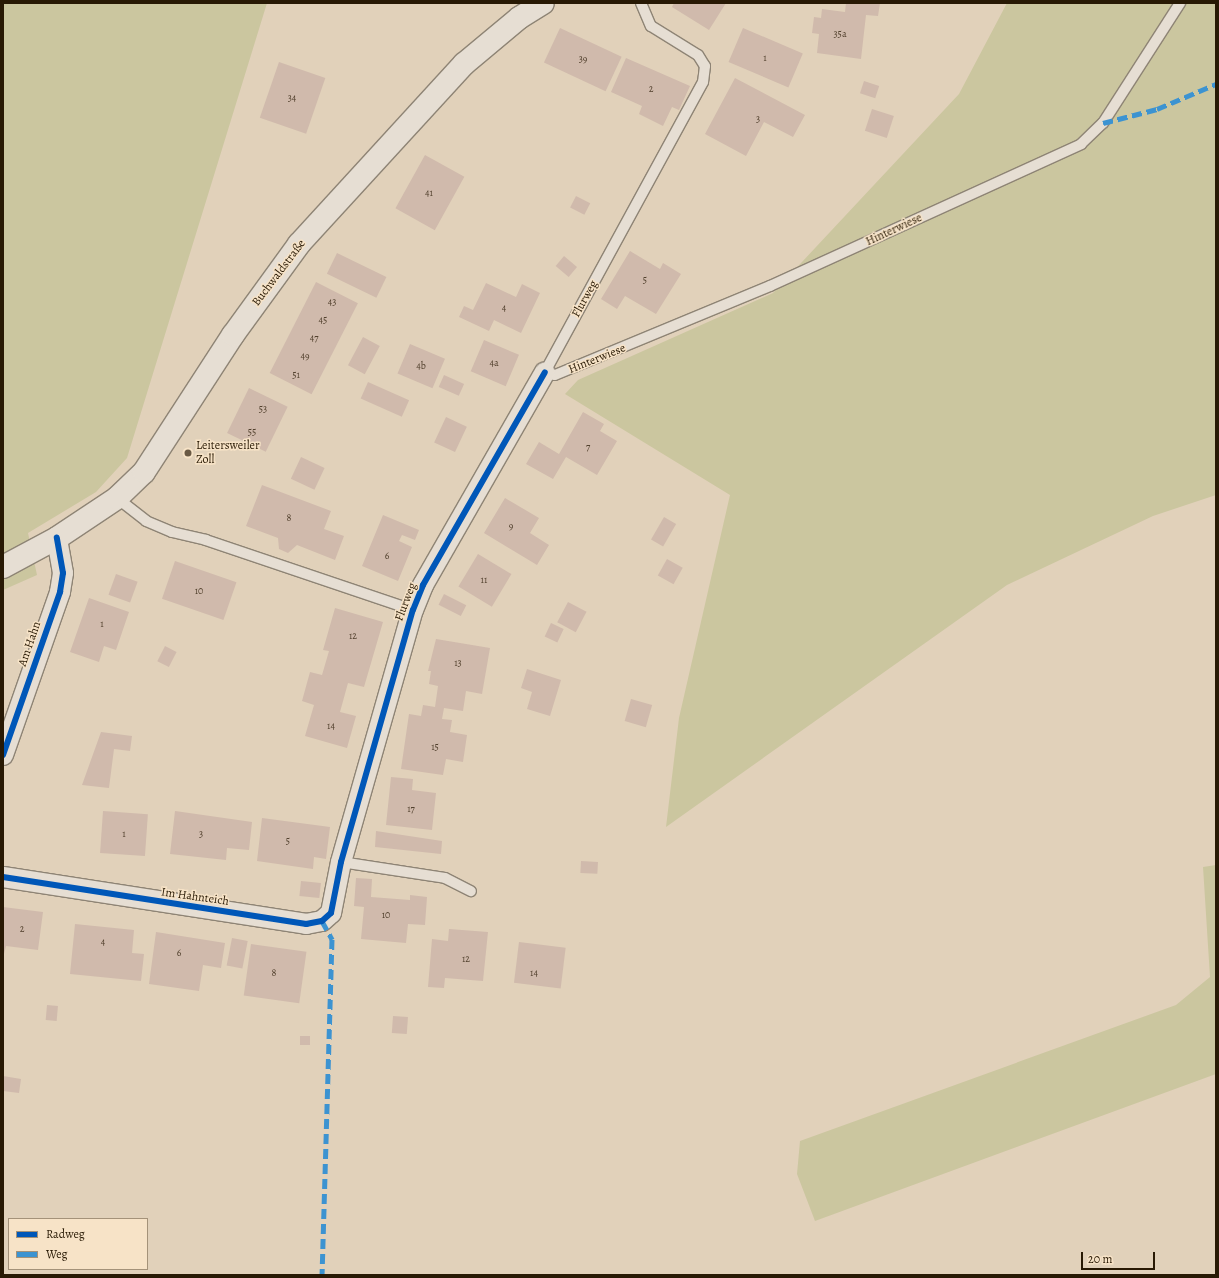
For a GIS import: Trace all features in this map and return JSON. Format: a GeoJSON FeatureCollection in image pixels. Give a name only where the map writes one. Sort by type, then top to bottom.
{"type":"FeatureCollection","features":[{"type":"Feature","properties":{"kind":"main road","name":"Buchwaldstraße"},"geometry":{"type":"LineString","coordinates":[[3,567],[31,554],[117,498],[144,472],[233,335],[299,244],[464,64],[519,18],[543,3]]}},
{"type":"Feature","properties":{"kind":"street","name":"Flurweg"},"geometry":{"type":"LineString","coordinates":[[341,862],[413,610],[423,585],[545,372]]}},
{"type":"Feature","properties":{"kind":"street","name":"Am Hahn"},"geometry":{"type":"LineString","coordinates":[[3,755],[60,592],[63,573],[57,538]]}},
{"type":"Feature","properties":{"kind":"street","name":"Im Hahnteich"},"geometry":{"type":"LineString","coordinates":[[3,877],[306,924],[322,920],[331,913],[341,862]]}},
{"type":"Feature","properties":{"kind":"lane","name":"Flurweg"},"geometry":{"type":"LineString","coordinates":[[545,372],[703,82],[705,66],[698,55],[651,26],[641,3]]}},
{"type":"Feature","properties":{"kind":"lane","name":"Hinterwiese"},"geometry":{"type":"LineString","coordinates":[[545,372],[554,375],[572,370],[763,289],[1081,144],[1103,123],[1180,3]]}},
{"type":"Feature","properties":{"kind":"lane","name":"Flurweg"},"geometry":{"type":"LineString","coordinates":[[117,498],[146,521],[172,532],[206,540],[413,610]]}},
{"type":"Feature","properties":{"kind":"lane"},"geometry":{"type":"LineString","coordinates":[[341,862],[445,878],[471,891]]}},
{"type":"Feature","properties":{"kind":"shaded area"},"geometry":{"type":"Polygon","coordinates":[[[3,3],[267,3],[127,458],[96,492],[28,533],[37,575],[3,590],[3,3]]]}},
{"type":"Feature","properties":{"kind":"shaded area"},"geometry":{"type":"Polygon","coordinates":[[[1007,3],[1216,3],[1216,495],[1153,516],[1007,585],[666,827],[679,718],[730,495],[565,394],[578,380],[773,293],[959,94],[1007,3]]]}},
{"type":"Feature","properties":{"kind":"shaded area"},"geometry":{"type":"Polygon","coordinates":[[[1216,865],[1216,1074],[815,1221],[797,1174],[800,1141],[1176,1005],[1210,977],[1203,867],[1216,865]]]}},
{"type":"Feature","properties":{"kind":"building"},"geometry":{"type":"Polygon","coordinates":[[[674,3],[726,3],[709,30],[672,7],[674,3]]]}},
{"type":"Feature","properties":{"kind":"building"},"geometry":{"type":"Polygon","coordinates":[[[846,3],[880,3],[878,16],[866,15],[861,59],[817,53],[819,34],[812,33],[814,17],[821,18],[822,9],[845,12],[846,3]]]}},
{"type":"Feature","properties":{"kind":"building"},"geometry":{"type":"Polygon","coordinates":[[[560,28],[622,57],[606,91],[544,62],[560,28]]]}},
{"type":"Feature","properties":{"kind":"building"},"geometry":{"type":"Polygon","coordinates":[[[743,28],[803,53],[788,87],[729,62],[743,28]]]}},
{"type":"Feature","properties":{"kind":"building"},"geometry":{"type":"Polygon","coordinates":[[[626,58],[690,86],[679,110],[672,107],[663,126],[639,114],[642,106],[611,92],[626,58]]]}},
{"type":"Feature","properties":{"kind":"building"},"geometry":{"type":"Polygon","coordinates":[[[279,62],[325,78],[306,134],[260,118],[279,62]]]}},
{"type":"Feature","properties":{"kind":"building"},"geometry":{"type":"Polygon","coordinates":[[[735,78],[805,115],[793,137],[764,122],[746,156],[705,134],[735,78]]]}},
{"type":"Feature","properties":{"kind":"building"},"geometry":{"type":"Polygon","coordinates":[[[864,81],[879,86],[875,98],[860,93],[864,81]]]}},
{"type":"Feature","properties":{"kind":"building"},"geometry":{"type":"Polygon","coordinates":[[[872,109],[894,116],[887,138],[865,131],[872,109]]]}},
{"type":"Feature","properties":{"kind":"building"},"geometry":{"type":"Polygon","coordinates":[[[425,155],[464,177],[435,230],[395,208],[425,155]]]}},
{"type":"Feature","properties":{"kind":"building"},"geometry":{"type":"Polygon","coordinates":[[[576,196],[590,203],[584,215],[570,208],[576,196]]]}},
{"type":"Feature","properties":{"kind":"building"},"geometry":{"type":"Polygon","coordinates":[[[630,251],[660,269],[663,263],[681,274],[656,314],[625,296],[617,309],[601,299],[630,251]]]}},
{"type":"Feature","properties":{"kind":"building"},"geometry":{"type":"Polygon","coordinates":[[[337,253],[386,277],[376,298],[327,274],[337,253]]]}},
{"type":"Feature","properties":{"kind":"building"},"geometry":{"type":"Polygon","coordinates":[[[564,256],[577,267],[569,277],[556,266],[564,256]]]}},
{"type":"Feature","properties":{"kind":"building"},"geometry":{"type":"Polygon","coordinates":[[[316,282],[358,303],[312,394],[270,373],[316,282]]]}},
{"type":"Feature","properties":{"kind":"building"},"geometry":{"type":"Polygon","coordinates":[[[486,283],[516,297],[522,284],[540,293],[521,333],[494,320],[489,331],[459,317],[464,306],[473,310],[486,283]]]}},
{"type":"Feature","properties":{"kind":"building"},"geometry":{"type":"Polygon","coordinates":[[[363,337],[380,346],[365,374],[348,365],[363,337]]]}},
{"type":"Feature","properties":{"kind":"building"},"geometry":{"type":"Polygon","coordinates":[[[484,340],[519,355],[506,386],[471,371],[484,340]]]}},
{"type":"Feature","properties":{"kind":"building"},"geometry":{"type":"Polygon","coordinates":[[[410,344],[445,359],[432,388],[397,373],[410,344]]]}},
{"type":"Feature","properties":{"kind":"building"},"geometry":{"type":"Polygon","coordinates":[[[444,375],[464,384],[459,396],[439,387],[444,375]]]}},
{"type":"Feature","properties":{"kind":"building"},"geometry":{"type":"Polygon","coordinates":[[[368,382],[409,400],[402,417],[361,398],[368,382]]]}},
{"type":"Feature","properties":{"kind":"building"},"geometry":{"type":"Polygon","coordinates":[[[249,388],[288,407],[266,452],[227,433],[249,388]]]}},
{"type":"Feature","properties":{"kind":"building"},"geometry":{"type":"Polygon","coordinates":[[[583,412],[604,424],[600,431],[617,441],[597,475],[566,457],[553,479],[526,464],[539,442],[559,454],[583,412]]]}},
{"type":"Feature","properties":{"kind":"building"},"geometry":{"type":"Polygon","coordinates":[[[446,417],[467,427],[455,452],[434,442],[446,417]]]}},
{"type":"Feature","properties":{"kind":"building"},"geometry":{"type":"Polygon","coordinates":[[[301,457],[325,468],[314,490],[291,479],[301,457]]]}},
{"type":"Feature","properties":{"kind":"building"},"geometry":{"type":"Polygon","coordinates":[[[262,485],[331,511],[324,529],[344,536],[335,560],[297,545],[288,553],[279,549],[278,538],[246,526],[262,485]]]}},
{"type":"Feature","properties":{"kind":"building"},"geometry":{"type":"Polygon","coordinates":[[[505,498],[539,518],[530,533],[549,545],[537,565],[484,533],[505,498]]]}},
{"type":"Feature","properties":{"kind":"building"},"geometry":{"type":"Polygon","coordinates":[[[383,515],[419,530],[415,540],[402,535],[399,541],[412,547],[398,581],[362,566],[383,515]]]}},
{"type":"Feature","properties":{"kind":"building"},"geometry":{"type":"Polygon","coordinates":[[[664,517],[676,524],[663,547],[651,540],[664,517]]]}},
{"type":"Feature","properties":{"kind":"building"},"geometry":{"type":"Polygon","coordinates":[[[478,554],[511,574],[492,607],[458,587],[478,554]]]}},
{"type":"Feature","properties":{"kind":"building"},"geometry":{"type":"Polygon","coordinates":[[[667,559],[683,568],[674,584],[658,576],[667,559]]]}},
{"type":"Feature","properties":{"kind":"building"},"geometry":{"type":"Polygon","coordinates":[[[175,561],[236,582],[223,620],[162,599],[175,561]]]}},
{"type":"Feature","properties":{"kind":"building"},"geometry":{"type":"Polygon","coordinates":[[[116,574],[138,582],[130,603],[108,595],[116,574]]]}},
{"type":"Feature","properties":{"kind":"building"},"geometry":{"type":"Polygon","coordinates":[[[444,594],[466,605],[461,616],[439,605],[444,594]]]}},
{"type":"Feature","properties":{"kind":"building"},"geometry":{"type":"Polygon","coordinates":[[[89,598],[129,612],[116,650],[104,646],[99,662],[70,652],[89,598]]]}},
{"type":"Feature","properties":{"kind":"building"},"geometry":{"type":"Polygon","coordinates":[[[568,602],[587,612],[576,632],[557,622],[568,602]]]}},
{"type":"Feature","properties":{"kind":"building"},"geometry":{"type":"Polygon","coordinates":[[[335,608],[383,622],[364,687],[348,683],[340,712],[356,716],[347,748],[305,736],[314,705],[302,701],[310,672],[322,675],[329,651],[323,650],[335,608]]]}},
{"type":"Feature","properties":{"kind":"building"},"geometry":{"type":"Polygon","coordinates":[[[551,623],[564,629],[557,643],[545,637],[551,623]]]}},
{"type":"Feature","properties":{"kind":"building"},"geometry":{"type":"Polygon","coordinates":[[[436,639],[490,648],[482,694],[466,691],[463,711],[444,708],[442,719],[452,720],[450,732],[467,735],[463,762],[446,759],[443,775],[401,769],[409,714],[421,716],[423,705],[435,707],[438,686],[429,684],[431,671],[428,671],[436,639]]]}},
{"type":"Feature","properties":{"kind":"building"},"geometry":{"type":"Polygon","coordinates":[[[165,646],[177,652],[169,667],[157,661],[165,646]]]}},
{"type":"Feature","properties":{"kind":"building"},"geometry":{"type":"Polygon","coordinates":[[[527,669],[561,680],[550,716],[527,709],[532,692],[521,688],[527,669]]]}},
{"type":"Feature","properties":{"kind":"building"},"geometry":{"type":"Polygon","coordinates":[[[631,699],[652,705],[646,727],[625,721],[631,699]]]}},
{"type":"Feature","properties":{"kind":"building"},"geometry":{"type":"Polygon","coordinates":[[[101,732],[132,736],[130,751],[114,749],[109,788],[82,785],[101,732]]]}},
{"type":"Feature","properties":{"kind":"building"},"geometry":{"type":"Polygon","coordinates":[[[391,777],[413,779],[412,790],[436,793],[432,830],[386,825],[391,777]]]}},
{"type":"Feature","properties":{"kind":"building"},"geometry":{"type":"Polygon","coordinates":[[[103,811],[148,814],[145,856],[100,853],[103,811]]]}},
{"type":"Feature","properties":{"kind":"building"},"geometry":{"type":"Polygon","coordinates":[[[175,811],[252,822],[249,850],[227,848],[226,860],[170,854],[175,811]]]}},
{"type":"Feature","properties":{"kind":"building"},"geometry":{"type":"Polygon","coordinates":[[[262,818],[330,827],[326,859],[314,857],[313,869],[257,861],[262,818]]]}},
{"type":"Feature","properties":{"kind":"building"},"geometry":{"type":"Polygon","coordinates":[[[376,831],[442,841],[441,854],[375,847],[376,831]]]}},
{"type":"Feature","properties":{"kind":"building"},"geometry":{"type":"Polygon","coordinates":[[[581,861],[598,862],[597,874],[580,873],[581,861]]]}},
{"type":"Feature","properties":{"kind":"building"},"geometry":{"type":"Polygon","coordinates":[[[356,878],[372,879],[371,897],[410,900],[410,895],[427,897],[425,925],[408,924],[406,943],[361,939],[364,907],[354,906],[356,878]]]}},
{"type":"Feature","properties":{"kind":"building"},"geometry":{"type":"Polygon","coordinates":[[[301,881],[321,883],[319,898],[299,896],[301,881]]]}},
{"type":"Feature","properties":{"kind":"building"},"geometry":{"type":"Polygon","coordinates":[[[3,907],[43,912],[38,950],[6,946],[3,958],[3,907]]]}},
{"type":"Feature","properties":{"kind":"building"},"geometry":{"type":"Polygon","coordinates":[[[75,924],[134,930],[132,953],[144,954],[141,981],[70,974],[75,924]]]}},
{"type":"Feature","properties":{"kind":"building"},"geometry":{"type":"Polygon","coordinates":[[[449,929],[488,932],[483,981],[445,978],[444,988],[428,987],[432,939],[448,941],[449,929]]]}},
{"type":"Feature","properties":{"kind":"building"},"geometry":{"type":"Polygon","coordinates":[[[156,932],[225,943],[221,968],[203,965],[199,991],[149,984],[156,932]]]}},
{"type":"Feature","properties":{"kind":"building"},"geometry":{"type":"Polygon","coordinates":[[[232,938],[248,941],[242,969],[227,965],[232,938]]]}},
{"type":"Feature","properties":{"kind":"building"},"geometry":{"type":"Polygon","coordinates":[[[519,942],[566,948],[561,988],[514,983],[519,942]]]}},
{"type":"Feature","properties":{"kind":"building"},"geometry":{"type":"Polygon","coordinates":[[[251,944],[306,952],[299,1003],[244,995],[251,944]]]}},
{"type":"Feature","properties":{"kind":"building"},"geometry":{"type":"Polygon","coordinates":[[[47,1005],[58,1006],[57,1021],[46,1020],[47,1005]]]}},
{"type":"Feature","properties":{"kind":"building"},"geometry":{"type":"Polygon","coordinates":[[[393,1016],[408,1017],[407,1034],[392,1033],[393,1016]]]}},
{"type":"Feature","properties":{"kind":"building"},"geometry":{"type":"Polygon","coordinates":[[[300,1036],[310,1036],[310,1045],[300,1045],[300,1036]]]}},
{"type":"Feature","properties":{"kind":"building"},"geometry":{"type":"Polygon","coordinates":[[[3,1076],[21,1079],[19,1093],[3,1091],[3,1076]]]}},
{"type":"Feature","properties":{"kind":"marked path"},"geometry":{"type":"LineString","coordinates":[[1103,123],[1157,109],[1216,84]]}},
{"type":"Feature","properties":{"kind":"marked path"},"geometry":{"type":"LineString","coordinates":[[322,921],[332,939],[322,1275]]}},
{"type":"Feature","properties":{"kind":"cycle path"},"geometry":{"type":"LineString","coordinates":[[3,877],[306,924],[322,921],[331,913],[341,862],[413,610],[423,585],[545,372]]}},
{"type":"Feature","properties":{"kind":"cycle path"},"geometry":{"type":"LineString","coordinates":[[3,755],[60,592],[63,573],[57,538]]}},
{"type":"Feature","properties":{"kind":"place","name":"Leitersweiler Zoll"},"geometry":{"type":"Point","coordinates":[188,453]}}]}
